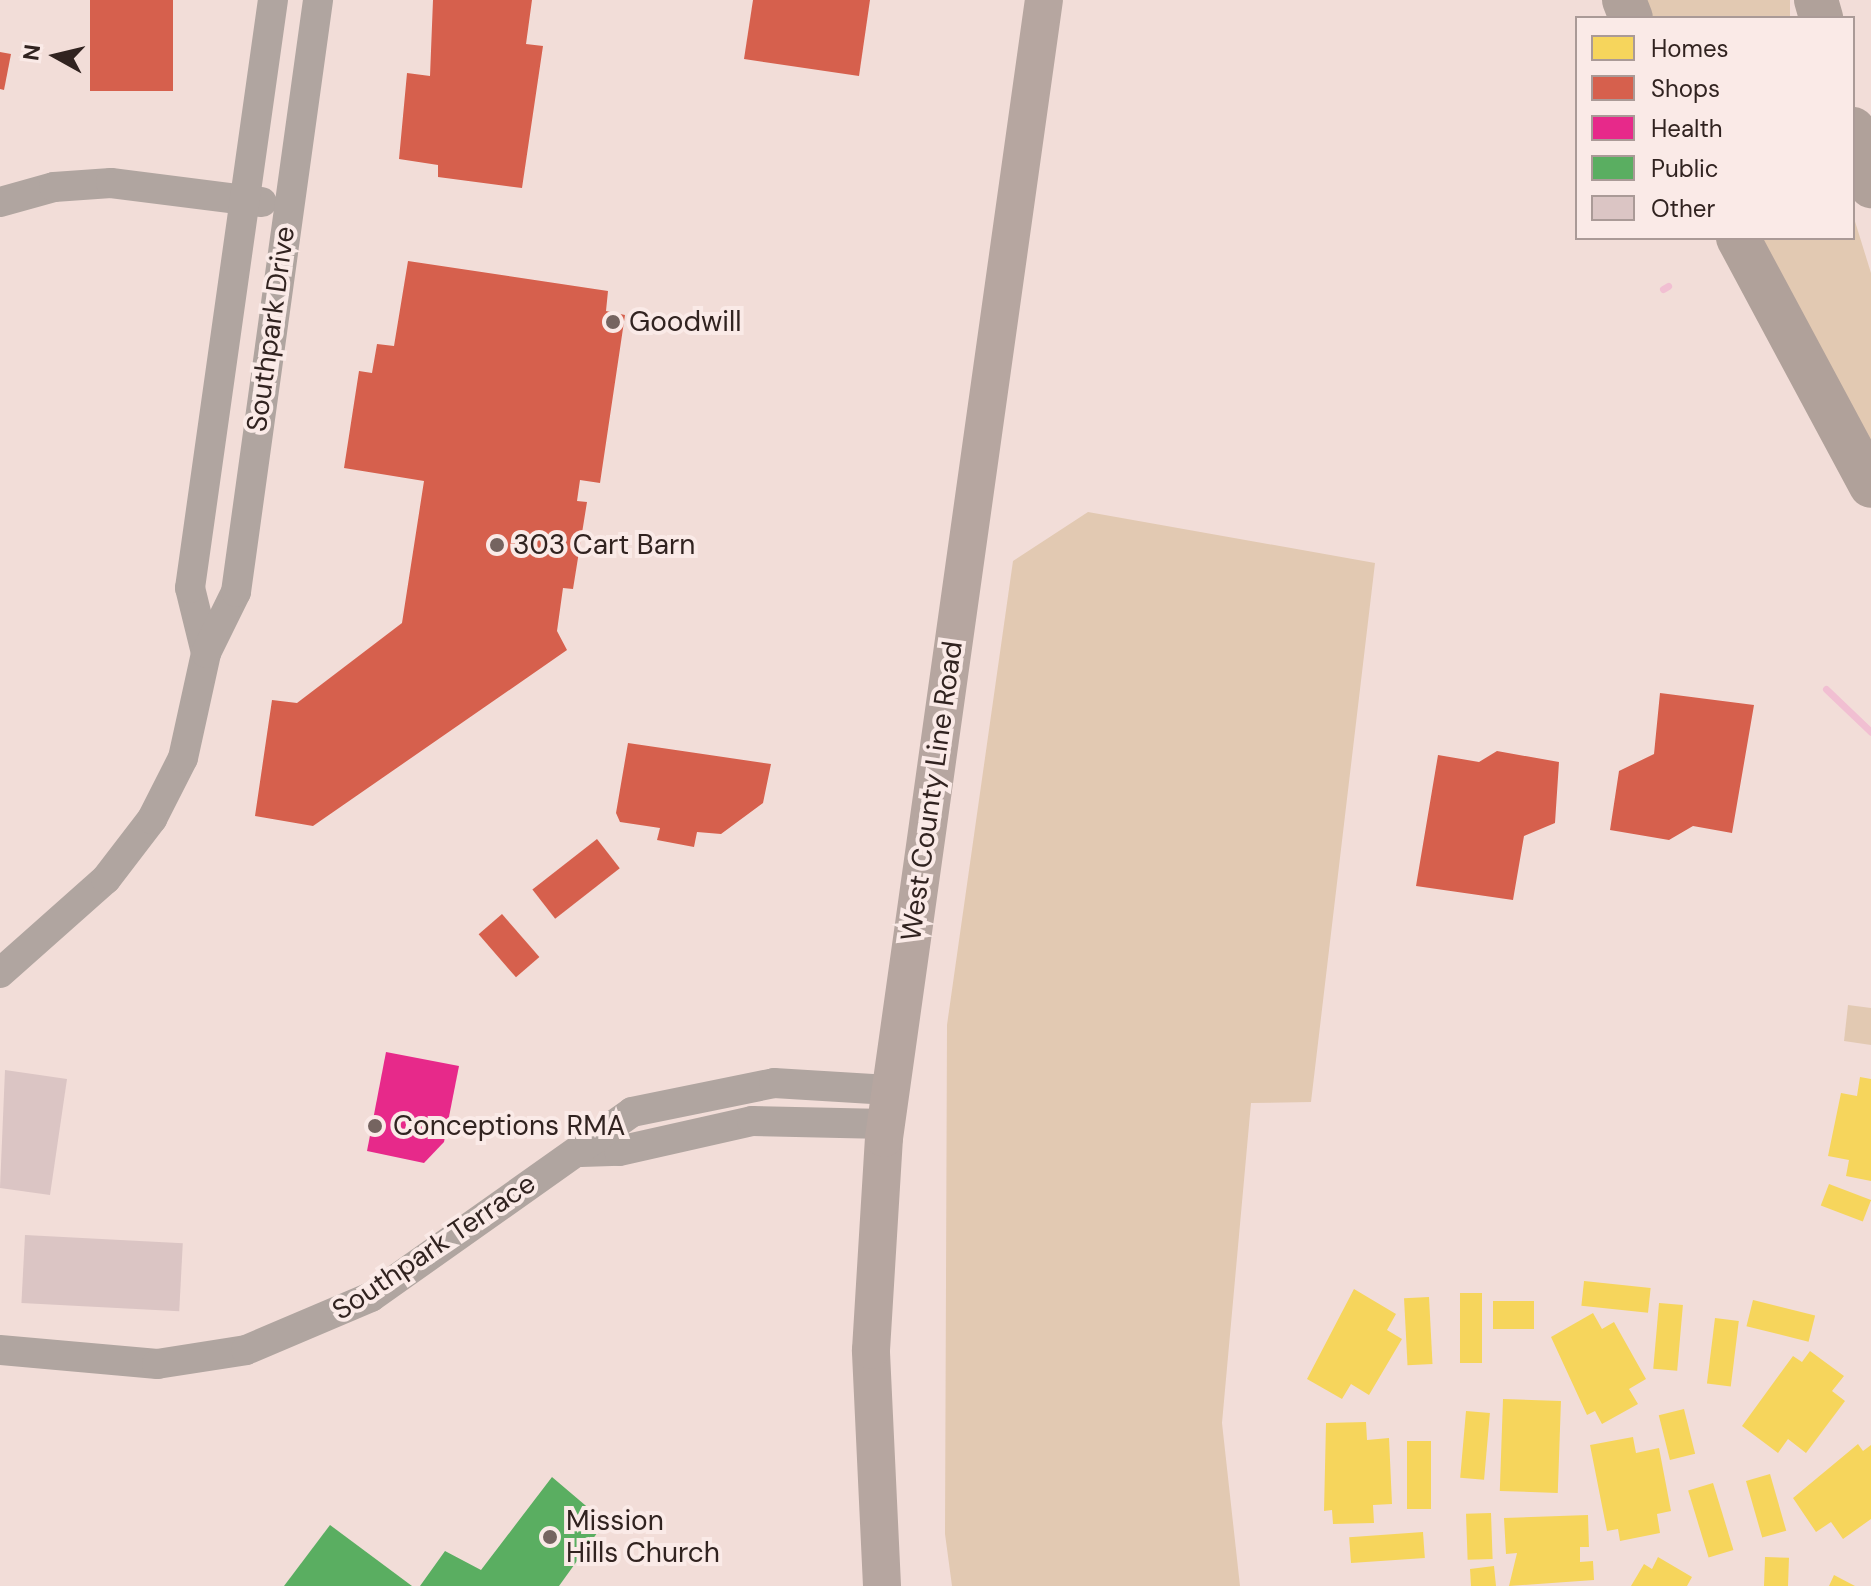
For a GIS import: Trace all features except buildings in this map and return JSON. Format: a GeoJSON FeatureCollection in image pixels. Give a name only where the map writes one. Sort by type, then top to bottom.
{"type":"FeatureCollection","features":[{"type":"Feature","properties":{"kind":"highway"},"geometry":{"type":"LineString","coordinates":[[1855,135],[1871,186]]}},
{"type":"Feature","properties":{"kind":"highway"},"geometry":{"type":"LineString","coordinates":[[1739,240],[1871,486]]}},
{"type":"Feature","properties":{"kind":"main road","name":"West County Line Road"},"geometry":{"type":"LineString","coordinates":[[882,1586],[871,1350],[887,1107],[1044,0]]}},
{"type":"Feature","properties":{"kind":"street","name":"Southpark Drive"},"geometry":{"type":"LineString","coordinates":[[206,653],[190,588],[273,0]]}},
{"type":"Feature","properties":{"kind":"street","name":"Southpark Drive"},"geometry":{"type":"LineString","coordinates":[[0,973],[106,879],[152,819],[183,758],[206,653],[236,592],[318,0]]}},
{"type":"Feature","properties":{"kind":"street"},"geometry":{"type":"LineString","coordinates":[[0,202],[54,187],[111,183],[288,205]]}},
{"type":"Feature","properties":{"kind":"street","name":"Southpark Terrace"},"geometry":{"type":"LineString","coordinates":[[0,1350],[157,1364],[280,1340],[371,1297],[581,1152],[612,1122],[686,1095],[774,1083],[887,1107]]}},
{"type":"Feature","properties":{"kind":"shaded area"},"geometry":{"type":"Polygon","coordinates":[[[1642,0],[1790,0],[1790,16],[1642,16],[1642,0]]]}},
{"type":"Feature","properties":{"kind":"shaded area"},"geometry":{"type":"Polygon","coordinates":[[[1855,221],[1871,273],[1871,450],[1759,240],[1855,240],[1855,221]]]}},
{"type":"Feature","properties":{"kind":"shaded area"},"geometry":{"type":"Polygon","coordinates":[[[1088,512],[1375,563],[1311,1102],[1251,1103],[1222,1423],[1240,1586],[952,1586],[945,1534],[947,1025],[1013,561],[1088,512]]]}},
{"type":"Feature","properties":{"kind":"shaded area"},"geometry":{"type":"Polygon","coordinates":[[[1848,1005],[1871,1008],[1871,1045],[1844,1041],[1848,1005]]]}},
{"type":"Feature","properties":{"kind":"waterway"},"geometry":{"type":"LineString","coordinates":[[1663,289],[1668,286]]}},
{"type":"Feature","properties":{"kind":"waterway"},"geometry":{"type":"LineString","coordinates":[[1826,689],[1871,732]]}},
{"type":"Feature","properties":{"kind":"place","name":"Goodwill"},"geometry":{"type":"Point","coordinates":[613,322]}},
{"type":"Feature","properties":{"kind":"place","name":"303 Cart Barn"},"geometry":{"type":"Point","coordinates":[497,545]}},
{"type":"Feature","properties":{"kind":"place","name":"Conceptions RMA"},"geometry":{"type":"Point","coordinates":[375,1126]}},
{"type":"Feature","properties":{"kind":"place","name":"Mission Hills Church"},"geometry":{"type":"Point","coordinates":[550,1537]}}]}
